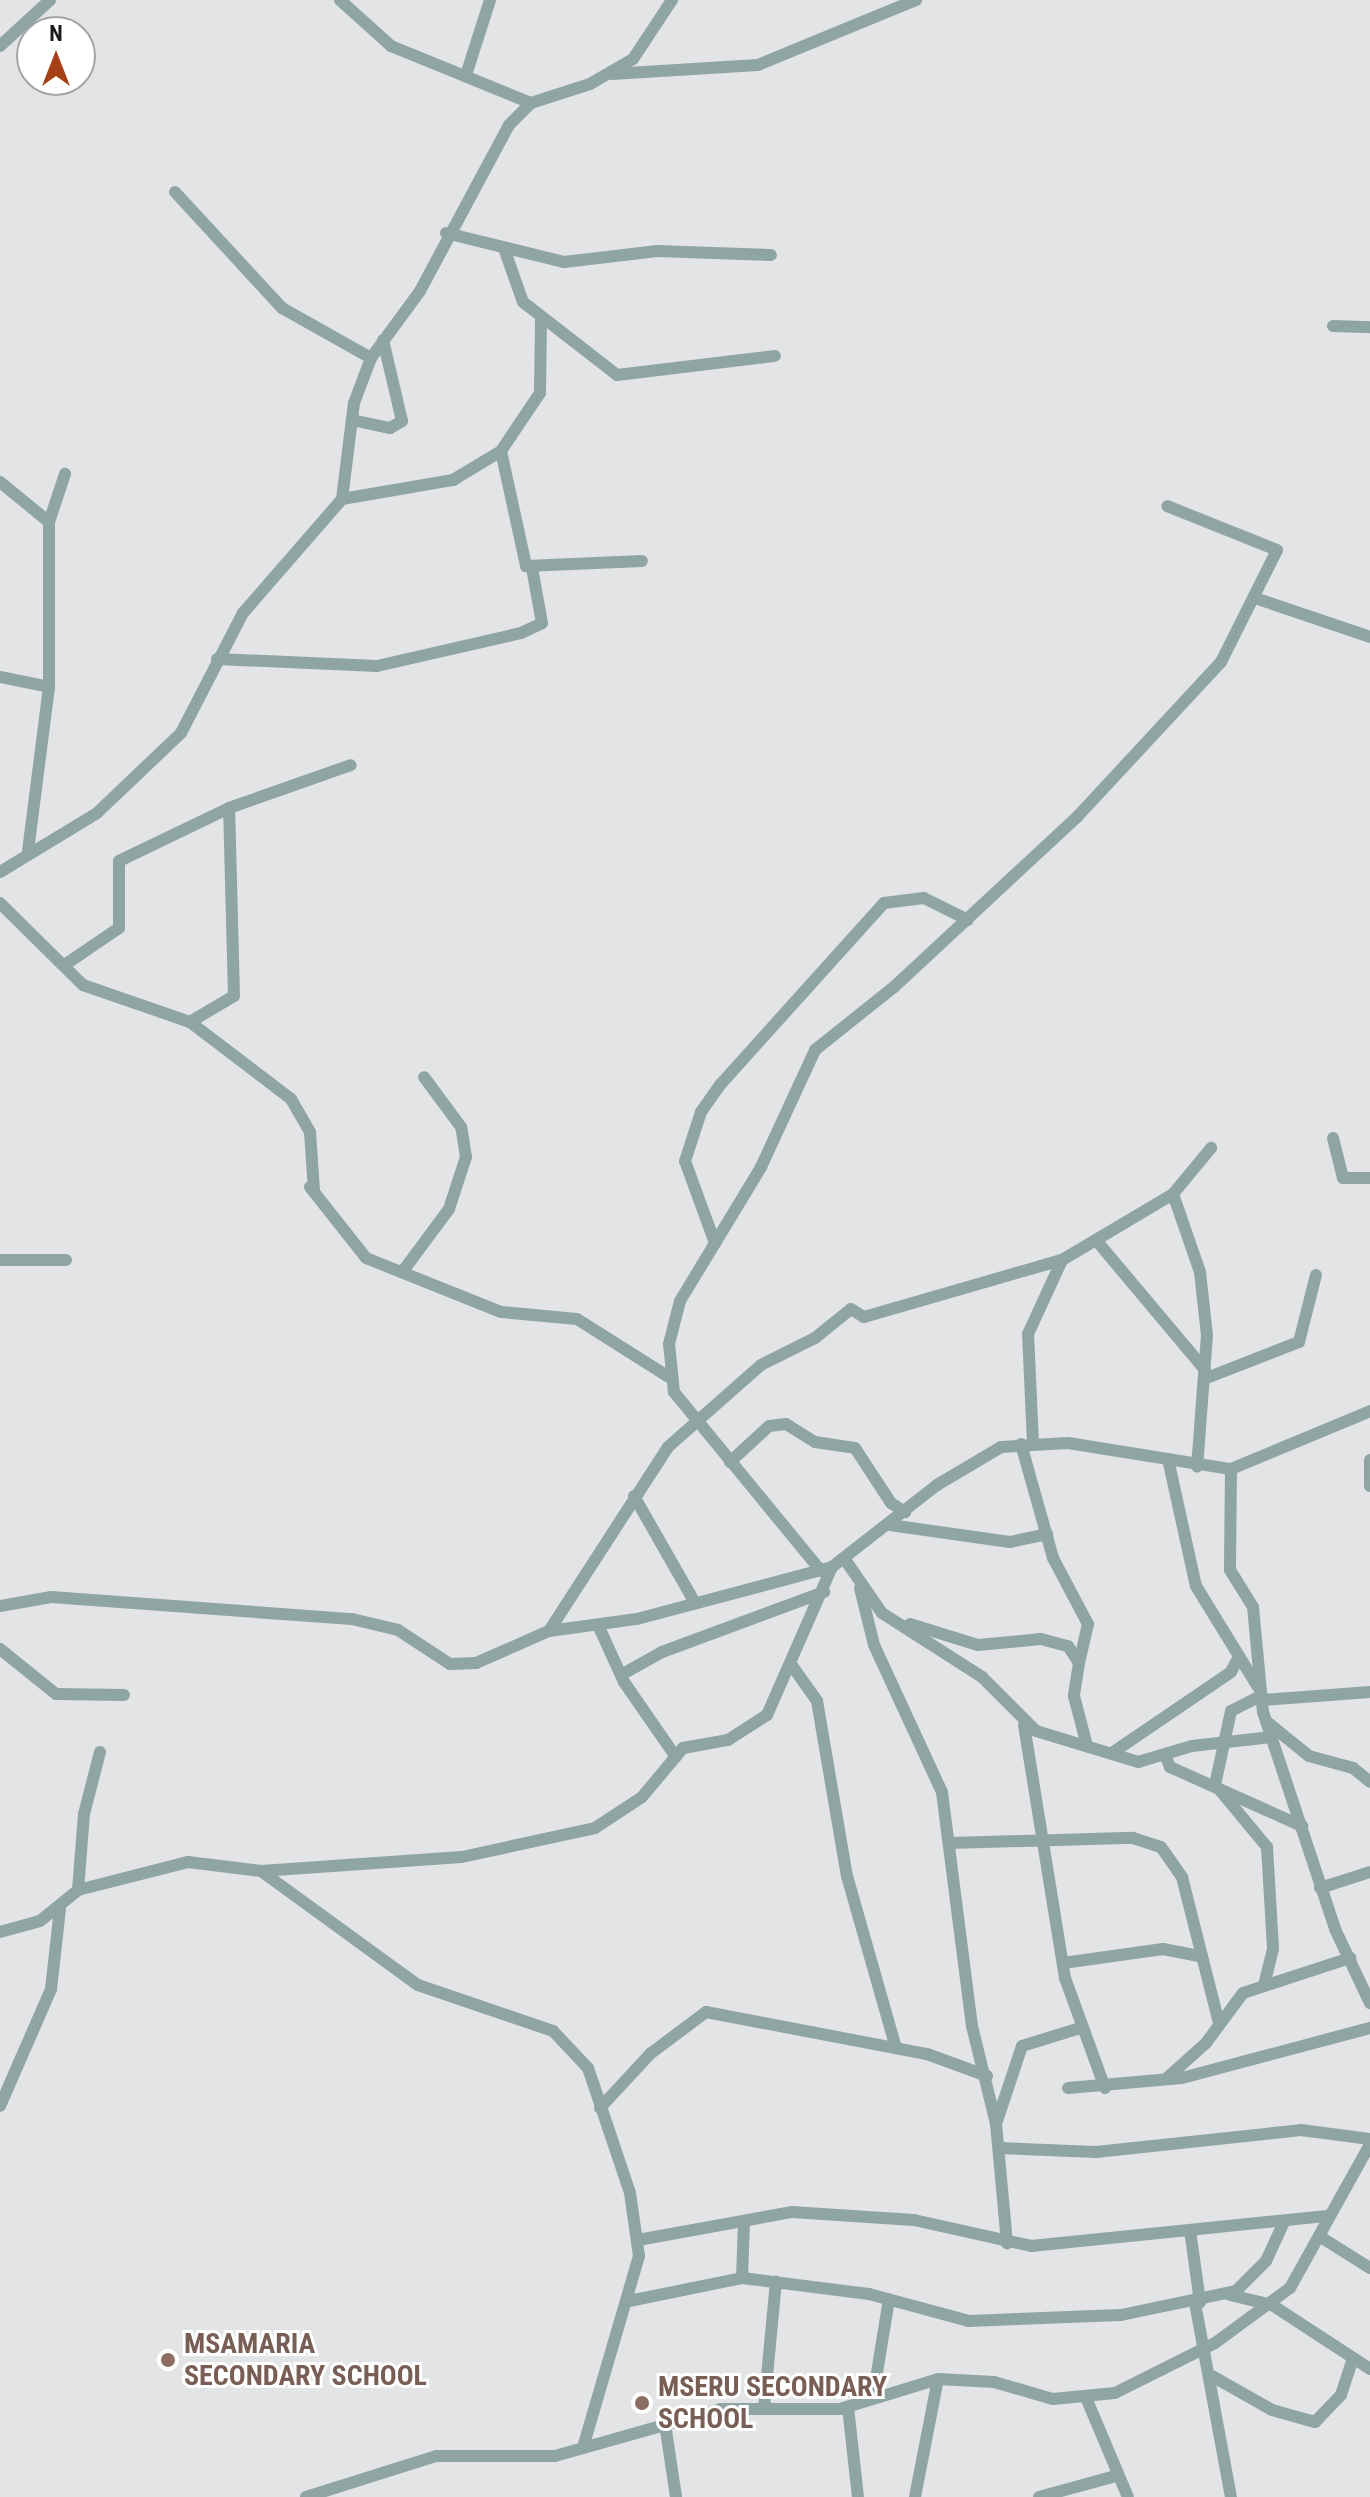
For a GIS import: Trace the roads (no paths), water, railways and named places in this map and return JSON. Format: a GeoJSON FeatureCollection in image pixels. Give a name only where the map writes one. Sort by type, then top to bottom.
{"type":"FeatureCollection","features":[{"type":"Feature","properties":{"kind":"street"},"geometry":{"type":"LineString","coordinates":[[0,46],[50,0]]}},
{"type":"Feature","properties":{"kind":"street"},"geometry":{"type":"LineString","coordinates":[[340,0],[391,46],[467,72],[531,103]]}},
{"type":"Feature","properties":{"kind":"street"},"geometry":{"type":"LineString","coordinates":[[467,72],[490,0]]}},
{"type":"Feature","properties":{"kind":"street"},"geometry":{"type":"LineString","coordinates":[[612,74],[649,44],[672,0]]}},
{"type":"Feature","properties":{"kind":"street"},"geometry":{"type":"LineString","coordinates":[[0,872],[135,782],[181,733],[217,659],[262,586],[342,499],[350,480],[352,420],[371,358],[420,291],[446,233],[509,125],[531,103],[612,74],[758,65],[916,0]]}},
{"type":"Feature","properties":{"kind":"street"},"geometry":{"type":"LineString","coordinates":[[175,192],[272,300],[371,358]]}},
{"type":"Feature","properties":{"kind":"street"},"geometry":{"type":"LineString","coordinates":[[446,233],[505,251],[564,262],[657,251],[771,255]]}},
{"type":"Feature","properties":{"kind":"street"},"geometry":{"type":"LineString","coordinates":[[505,251],[513,283],[541,320],[617,375],[775,356]]}},
{"type":"Feature","properties":{"kind":"street"},"geometry":{"type":"LineString","coordinates":[[342,499],[453,480],[501,451],[540,393],[541,320]]}},
{"type":"Feature","properties":{"kind":"street"},"geometry":{"type":"LineString","coordinates":[[1333,326],[1370,327]]}},
{"type":"Feature","properties":{"kind":"street"},"geometry":{"type":"LineString","coordinates":[[352,420],[390,428],[402,421],[383,340]]}},
{"type":"Feature","properties":{"kind":"street"},"geometry":{"type":"LineString","coordinates":[[217,659],[392,665],[521,633],[542,623],[532,568],[520,552],[501,451]]}},
{"type":"Feature","properties":{"kind":"street"},"geometry":{"type":"LineString","coordinates":[[28,851],[49,687],[49,522],[65,474]]}},
{"type":"Feature","properties":{"kind":"street"},"geometry":{"type":"LineString","coordinates":[[0,482],[49,522]]}},
{"type":"Feature","properties":{"kind":"street"},"geometry":{"type":"LineString","coordinates":[[667,1376],[680,1301],[782,1129],[815,1050],[968,920],[1207,684],[1255,598],[1277,550],[1167,506]]}},
{"type":"Feature","properties":{"kind":"street"},"geometry":{"type":"LineString","coordinates":[[532,568],[642,561]]}},
{"type":"Feature","properties":{"kind":"street"},"geometry":{"type":"LineString","coordinates":[[1255,598],[1370,637]]}},
{"type":"Feature","properties":{"kind":"street"},"geometry":{"type":"LineString","coordinates":[[0,677],[49,687]]}},
{"type":"Feature","properties":{"kind":"street"},"geometry":{"type":"LineString","coordinates":[[66,964],[119,928],[119,861],[229,808],[351,765]]}},
{"type":"Feature","properties":{"kind":"street"},"geometry":{"type":"LineString","coordinates":[[190,1022],[234,996],[229,808]]}},
{"type":"Feature","properties":{"kind":"street"},"geometry":{"type":"LineString","coordinates":[[715,1243],[685,1161],[701,1112],[720,1085],[884,903],[924,898],[968,920]]}},
{"type":"Feature","properties":{"kind":"street"},"geometry":{"type":"LineString","coordinates":[[0,903],[89,988],[190,1022],[299,1107],[310,1132],[309,1186],[349,1244],[403,1271],[501,1312],[577,1319],[667,1376],[693,1420],[827,1569],[824,1592],[797,1640],[793,1667],[757,1725],[722,1741],[689,1745],[642,1797],[595,1828],[562,1840],[487,1855],[261,1871],[188,1862],[78,1890],[60,1909],[0,1932]]}},
{"type":"Feature","properties":{"kind":"street"},"geometry":{"type":"LineString","coordinates":[[403,1271],[449,1209],[466,1157],[461,1127],[424,1077]]}},
{"type":"Feature","properties":{"kind":"street"},"geometry":{"type":"LineString","coordinates":[[1333,1138],[1343,1178],[1370,1178]]}},
{"type":"Feature","properties":{"kind":"street"},"geometry":{"type":"LineString","coordinates":[[549,1631],[634,1496],[693,1420],[733,1396],[761,1365],[815,1338],[851,1309],[864,1317],[1062,1260],[1173,1194],[1211,1148]]}},
{"type":"Feature","properties":{"kind":"street"},"geometry":{"type":"LineString","coordinates":[[1173,1194],[1200,1272],[1204,1374],[1197,1467]]}},
{"type":"Feature","properties":{"kind":"street"},"geometry":{"type":"LineString","coordinates":[[1096,1240],[1204,1374]]}},
{"type":"Feature","properties":{"kind":"street"},"geometry":{"type":"LineString","coordinates":[[0,1260],[66,1260]]}},
{"type":"Feature","properties":{"kind":"street"},"geometry":{"type":"LineString","coordinates":[[1062,1260],[1028,1334],[1027,1444],[1047,1534],[1088,1624],[1075,1699],[1087,1746]]}},
{"type":"Feature","properties":{"kind":"street"},"geometry":{"type":"LineString","coordinates":[[1204,1374],[1299,1342],[1316,1275]]}},
{"type":"Feature","properties":{"kind":"street"},"geometry":{"type":"LineString","coordinates":[[0,1606],[51,1597],[366,1621],[398,1630],[454,1665],[549,1631],[598,1625],[827,1569],[846,1561],[979,1457],[1027,1444],[1231,1469],[1370,1411]]}},
{"type":"Feature","properties":{"kind":"street"},"geometry":{"type":"LineString","coordinates":[[730,1462],[769,1426],[786,1424],[815,1442],[855,1448],[891,1503],[905,1512]]}},
{"type":"Feature","properties":{"kind":"street"},"geometry":{"type":"LineString","coordinates":[[1168,1459],[1188,1565],[1261,1696]]}},
{"type":"Feature","properties":{"kind":"street"},"geometry":{"type":"LineString","coordinates":[[1370,1460],[1370,1486]]}},
{"type":"Feature","properties":{"kind":"street"},"geometry":{"type":"LineString","coordinates":[[1231,1469],[1230,1570],[1253,1607],[1265,1720],[1320,1888],[1370,2003]]}},
{"type":"Feature","properties":{"kind":"street"},"geometry":{"type":"LineString","coordinates":[[634,1496],[695,1603]]}},
{"type":"Feature","properties":{"kind":"street"},"geometry":{"type":"LineString","coordinates":[[890,1525],[1010,1542],[1047,1534]]}},
{"type":"Feature","properties":{"kind":"street"},"geometry":{"type":"LineString","coordinates":[[846,1561],[860,1588],[874,1645],[936,1770],[949,1843],[972,2026],[987,2076],[996,2124],[1007,2243]]}},
{"type":"Feature","properties":{"kind":"street"},"geometry":{"type":"LineString","coordinates":[[860,1588],[903,1623],[982,1677],[1024,1725],[1138,1762],[1166,1757],[1192,1746],[1225,1748],[1271,1737]]}},
{"type":"Feature","properties":{"kind":"street"},"geometry":{"type":"LineString","coordinates":[[621,1675],[824,1592]]}},
{"type":"Feature","properties":{"kind":"street"},"geometry":{"type":"LineString","coordinates":[[903,1623],[978,1645],[1059,1641],[1079,1663]]}},
{"type":"Feature","properties":{"kind":"street"},"geometry":{"type":"LineString","coordinates":[[598,1625],[621,1675],[676,1757]]}},
{"type":"Feature","properties":{"kind":"street"},"geometry":{"type":"LineString","coordinates":[[0,1649],[56,1694],[124,1695]]}},
{"type":"Feature","properties":{"kind":"street"},"geometry":{"type":"LineString","coordinates":[[1112,1753],[1231,1672],[1239,1656]]}},
{"type":"Feature","properties":{"kind":"street"},"geometry":{"type":"LineString","coordinates":[[793,1667],[817,1701],[845,1867],[896,2048]]}},
{"type":"Feature","properties":{"kind":"street"},"geometry":{"type":"LineString","coordinates":[[1216,1787],[1231,1711],[1261,1696],[1370,1692]]}},
{"type":"Feature","properties":{"kind":"street"},"geometry":{"type":"LineString","coordinates":[[1265,1720],[1309,1756],[1353,1768],[1370,1782]]}},
{"type":"Feature","properties":{"kind":"street"},"geometry":{"type":"LineString","coordinates":[[1024,1725],[1040,1845],[1063,1963],[1080,2028],[1105,2088]]}},
{"type":"Feature","properties":{"kind":"street"},"geometry":{"type":"LineString","coordinates":[[78,1890],[84,1814],[100,1752]]}},
{"type":"Feature","properties":{"kind":"street"},"geometry":{"type":"LineString","coordinates":[[1166,1757],[1170,1767],[1302,1826]]}},
{"type":"Feature","properties":{"kind":"street"},"geometry":{"type":"LineString","coordinates":[[1216,1787],[1267,1847],[1273,1949],[1264,1984]]}},
{"type":"Feature","properties":{"kind":"street"},"geometry":{"type":"LineString","coordinates":[[949,1843],[1040,1845],[1133,1838],[1161,1847],[1182,1877],[1219,2023]]}},
{"type":"Feature","properties":{"kind":"street"},"geometry":{"type":"LineString","coordinates":[[261,1871],[418,1985],[553,2031],[588,2068],[638,2240],[629,2301],[583,2448]]}},
{"type":"Feature","properties":{"kind":"street"},"geometry":{"type":"LineString","coordinates":[[1320,1888],[1370,1872]]}},
{"type":"Feature","properties":{"kind":"street"},"geometry":{"type":"LineString","coordinates":[[0,2106],[6,2076],[51,1989],[60,1909]]}},
{"type":"Feature","properties":{"kind":"street"},"geometry":{"type":"LineString","coordinates":[[1063,1963],[1163,1949],[1200,1956]]}},
{"type":"Feature","properties":{"kind":"street"},"geometry":{"type":"LineString","coordinates":[[1166,2079],[1219,2023],[1238,1998],[1264,1984],[1350,1958]]}},
{"type":"Feature","properties":{"kind":"street"},"geometry":{"type":"LineString","coordinates":[[600,2108],[650,2054],[706,2012],[896,2048],[987,2076]]}},
{"type":"Feature","properties":{"kind":"street"},"geometry":{"type":"LineString","coordinates":[[996,2124],[1022,2046],[1080,2028]]}},
{"type":"Feature","properties":{"kind":"street"},"geometry":{"type":"LineString","coordinates":[[1068,2088],[1105,2088],[1265,2061],[1370,2028]]}},
{"type":"Feature","properties":{"kind":"street"},"geometry":{"type":"LineString","coordinates":[[306,2497],[436,2456],[530,2459],[583,2448],[721,2409],[848,2407],[938,2379],[1087,2400],[1201,2351],[1272,2305],[1302,2273],[1327,2216],[1370,2142],[1301,2130],[1096,2152],[999,2148]]}},
{"type":"Feature","properties":{"kind":"street"},"geometry":{"type":"LineString","coordinates":[[638,2240],[792,2212],[890,2217],[1007,2243],[1190,2230],[1327,2216]]}},
{"type":"Feature","properties":{"kind":"street"},"geometry":{"type":"LineString","coordinates":[[742,2278],[744,2221]]}},
{"type":"Feature","properties":{"kind":"street"},"geometry":{"type":"LineString","coordinates":[[1228,2295],[1266,2261],[1284,2222]]}},
{"type":"Feature","properties":{"kind":"street"},"geometry":{"type":"LineString","coordinates":[[1190,2230],[1201,2351],[1212,2376],[1230,2495]]}},
{"type":"Feature","properties":{"kind":"street"},"geometry":{"type":"LineString","coordinates":[[1319,2236],[1370,2268]]}},
{"type":"Feature","properties":{"kind":"street"},"geometry":{"type":"LineString","coordinates":[[629,2301],[742,2278],[889,2299],[928,2315],[1000,2322],[1197,2303],[1228,2295],[1272,2305],[1370,2369]]}},
{"type":"Feature","properties":{"kind":"street"},"geometry":{"type":"LineString","coordinates":[[764,2408],[776,2282]]}},
{"type":"Feature","properties":{"kind":"street"},"geometry":{"type":"LineString","coordinates":[[873,2397],[889,2299]]}},
{"type":"Feature","properties":{"kind":"street"},"geometry":{"type":"LineString","coordinates":[[1212,2376],[1272,2410],[1315,2422],[1341,2395],[1353,2359]]}},
{"type":"Feature","properties":{"kind":"street"},"geometry":{"type":"LineString","coordinates":[[915,2497],[938,2379]]}},
{"type":"Feature","properties":{"kind":"street"},"geometry":{"type":"LineString","coordinates":[[1087,2400],[1116,2476],[1128,2497]]}},
{"type":"Feature","properties":{"kind":"street"},"geometry":{"type":"LineString","coordinates":[[848,2407],[859,2496]]}},
{"type":"Feature","properties":{"kind":"street"},"geometry":{"type":"LineString","coordinates":[[665,2424],[676,2497]]}},
{"type":"Feature","properties":{"kind":"street"},"geometry":{"type":"LineString","coordinates":[[1039,2497],[1116,2476]]}},
{"type":"Feature","properties":{"kind":"place","name":"MSAMARIA SECONDARY SCHOOL"},"geometry":{"type":"Point","coordinates":[168,2360]}},
{"type":"Feature","properties":{"kind":"place","name":"MSERU SECONDARY SCHOOL"},"geometry":{"type":"Point","coordinates":[642,2403]}}]}
